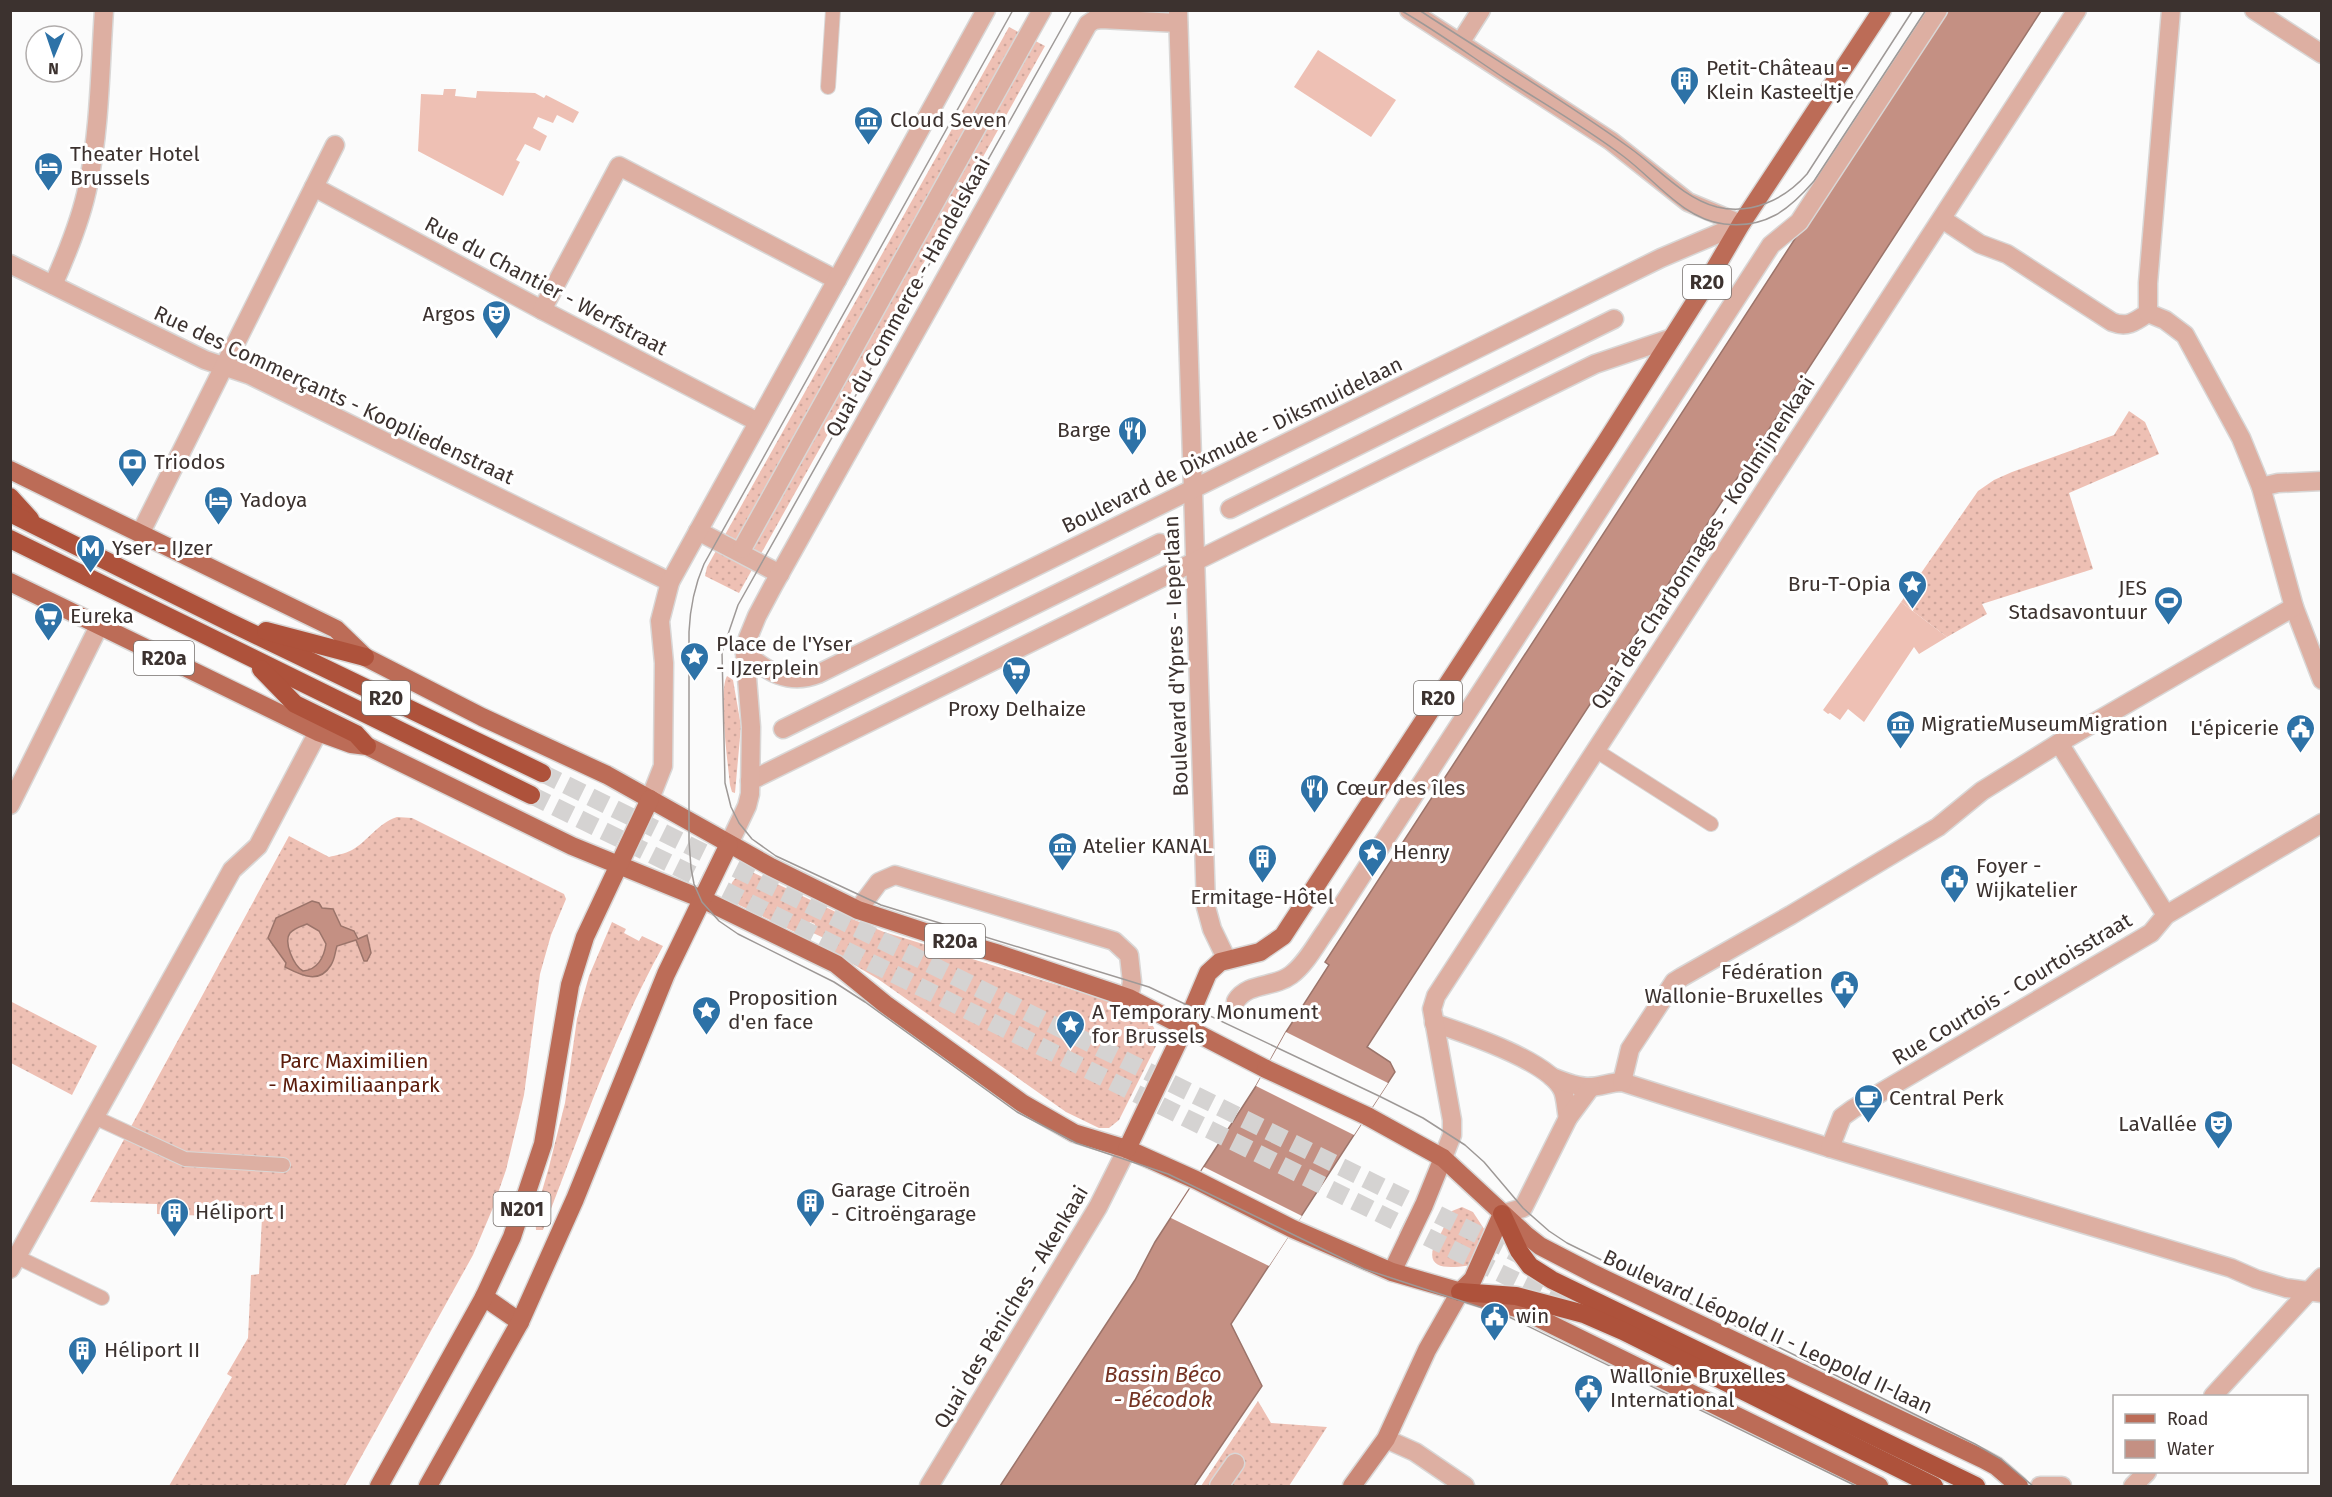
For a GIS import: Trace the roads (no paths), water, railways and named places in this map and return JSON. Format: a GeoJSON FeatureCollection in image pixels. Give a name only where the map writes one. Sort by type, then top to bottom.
{"type":"FeatureCollection","features":[{"type":"Feature","properties":{"kind":"highway"},"geometry":{"type":"LineString","coordinates":[[10,496],[35,525]]}},
{"type":"Feature","properties":{"kind":"highway","name":"R20"},"geometry":{"type":"LineString","coordinates":[[10,513],[542,773]]}},
{"type":"Feature","properties":{"kind":"highway","name":"R20"},"geometry":{"type":"LineString","coordinates":[[10,539],[531,795]]}},
{"type":"Feature","properties":{"kind":"highway"},"geometry":{"type":"LineString","coordinates":[[229,622],[365,657]]}},
{"type":"Feature","properties":{"kind":"highway"},"geometry":{"type":"LineString","coordinates":[[252,659],[295,704],[356,734],[367,746]]}},
{"type":"Feature","properties":{"kind":"highway"},"geometry":{"type":"LineString","coordinates":[[1502,1214],[1519,1251],[1530,1266],[1552,1280],[1976,1486]]}},
{"type":"Feature","properties":{"kind":"highway"},"geometry":{"type":"LineString","coordinates":[[1460,1292],[1516,1296],[1584,1314],[1934,1486]]}},
{"type":"Feature","properties":{"kind":"main road","name":"R20"},"geometry":{"type":"LineString","coordinates":[[1185,1028],[1208,973],[1214,966],[1227,960],[1252,955],[1270,947],[1283,936],[1671,338],[1740,224],[1882,10]]}},
{"type":"Feature","properties":{"kind":"main road"},"geometry":{"type":"LineString","coordinates":[[10,470],[336,629],[365,657],[482,717],[607,775],[729,844],[702,899]]}},
{"type":"Feature","properties":{"kind":"main road","name":"R20a"},"geometry":{"type":"LineString","coordinates":[[10,582],[318,732],[351,744],[367,746],[618,866]]}},
{"type":"Feature","properties":{"kind":"main road"},"geometry":{"type":"LineString","coordinates":[[650,799],[618,866],[702,899],[836,964],[885,1004],[1050,1121],[1074,1133],[1127,1149],[1196,1180],[1293,1229],[1392,1272],[1511,1306],[1879,1486]]}},
{"type":"Feature","properties":{"kind":"main road","name":"R20a"},"geometry":{"type":"LineString","coordinates":[[729,844],[858,910],[1129,998],[1185,1028]]}},
{"type":"Feature","properties":{"kind":"main road","name":"N201"},"geometry":{"type":"LineString","coordinates":[[379,1486],[484,1297],[512,1237],[543,1144],[570,985],[585,937],[618,866]]}},
{"type":"Feature","properties":{"kind":"main road","name":"N201"},"geometry":{"type":"LineString","coordinates":[[428,1486],[520,1322],[579,1189],[666,974],[702,899]]}},
{"type":"Feature","properties":{"kind":"main road"},"geometry":{"type":"LineString","coordinates":[[1127,1149],[1185,1028]]}},
{"type":"Feature","properties":{"kind":"main road","name":"Boulevard Léopold II - Leopold II-laan"},"geometry":{"type":"LineString","coordinates":[[1185,1028],[1367,1116],[1443,1158],[1526,1236],[1563,1259],[1983,1459],[1996,1466],[2018,1486]]}},
{"type":"Feature","properties":{"kind":"main road"},"geometry":{"type":"LineString","coordinates":[[1460,1292],[1473,1279],[1502,1214]]}},
{"type":"Feature","properties":{"kind":"main road"},"geometry":{"type":"LineString","coordinates":[[484,1297],[520,1322]]}},
{"type":"Feature","properties":{"kind":"street"},"geometry":{"type":"LineString","coordinates":[[53,285],[63,264],[88,187],[96,135],[104,10]]}},
{"type":"Feature","properties":{"kind":"street"},"geometry":{"type":"LineString","coordinates":[[650,799],[663,766],[664,663],[660,621],[670,582],[986,11],[970,10]]}},
{"type":"Feature","properties":{"kind":"street"},"geometry":{"type":"LineString","coordinates":[[742,549],[1041,10]]}},
{"type":"Feature","properties":{"kind":"street"},"geometry":{"type":"LineString","coordinates":[[1408,10],[1627,152],[1688,202],[1740,224]]}},
{"type":"Feature","properties":{"kind":"street"},"geometry":{"type":"LineString","coordinates":[[1460,43],[1481,10]]}},
{"type":"Feature","properties":{"kind":"street","name":"R20"},"geometry":{"type":"LineString","coordinates":[[1236,1001],[1246,991],[1280,981],[1291,975],[1320,925],[1620,463],[1771,245],[1799,222],[1938,10]]}},
{"type":"Feature","properties":{"kind":"street","name":"Quai des Charbonnages - Koolmijnenkaai"},"geometry":{"type":"LineString","coordinates":[[1443,1158],[1452,1135],[1452,1120],[1432,1009],[1437,996],[1595,750],[1733,551],[2076,10]]}},
{"type":"Feature","properties":{"kind":"street"},"geometry":{"type":"LineString","coordinates":[[2148,313],[2148,283],[2171,10]]}},
{"type":"Feature","properties":{"kind":"street"},"geometry":{"type":"LineString","coordinates":[[2254,10],[2322,54]]}},
{"type":"Feature","properties":{"kind":"street","name":"Quai du Commerce - Handelskaai"},"geometry":{"type":"LineString","coordinates":[[745,653],[757,616],[1090,21],[1178,17]]}},
{"type":"Feature","properties":{"kind":"street","name":"Boulevard d'Ypres - Ieperlaan"},"geometry":{"type":"LineString","coordinates":[[1178,17],[1206,913],[1227,960]]}},
{"type":"Feature","properties":{"kind":"street"},"geometry":{"type":"LineString","coordinates":[[140,534],[335,145]]}},
{"type":"Feature","properties":{"kind":"street"},"geometry":{"type":"LineString","coordinates":[[542,310],[619,166],[837,280]]}},
{"type":"Feature","properties":{"kind":"street","name":"Rue du Chantier - Werfstraat"},"geometry":{"type":"LineString","coordinates":[[314,187],[542,310],[758,422]]}},
{"type":"Feature","properties":{"kind":"street"},"geometry":{"type":"LineString","coordinates":[[1942,219],[1980,244],[2007,254],[2112,322],[2130,325],[2148,313]]}},
{"type":"Feature","properties":{"kind":"street","name":"Boulevard de Dixmude - Diksmuidelaan"},"geometry":{"type":"LineString","coordinates":[[745,653],[779,676],[799,679],[808,677],[1661,258],[1740,224]]}},
{"type":"Feature","properties":{"kind":"street","name":"Rue des Commerçants - Koopliedenstraat"},"geometry":{"type":"LineString","coordinates":[[10,264],[205,360],[260,380],[670,582]]}},
{"type":"Feature","properties":{"kind":"street"},"geometry":{"type":"LineString","coordinates":[[2148,313],[2165,320],[2185,335],[2241,438],[2261,487],[2294,607],[2322,680]]}},
{"type":"Feature","properties":{"kind":"street"},"geometry":{"type":"LineString","coordinates":[[1230,509],[1614,319]]}},
{"type":"Feature","properties":{"kind":"street"},"geometry":{"type":"LineString","coordinates":[[750,781],[1196,563],[1595,364],[1671,338]]}},
{"type":"Feature","properties":{"kind":"street"},"geometry":{"type":"LineString","coordinates":[[2261,487],[2278,483],[2322,481]]}},
{"type":"Feature","properties":{"kind":"street"},"geometry":{"type":"LineString","coordinates":[[698,531],[780,574]]}},
{"type":"Feature","properties":{"kind":"street"},"geometry":{"type":"LineString","coordinates":[[783,729],[1160,543]]}},
{"type":"Feature","properties":{"kind":"street"},"geometry":{"type":"LineString","coordinates":[[1622,1082],[1630,1049],[1674,982],[1938,827],[1982,791],[2059,742],[2294,607]]}},
{"type":"Feature","properties":{"kind":"street"},"geometry":{"type":"LineString","coordinates":[[10,805],[99,626]]}},
{"type":"Feature","properties":{"kind":"street"},"geometry":{"type":"LineString","coordinates":[[729,844],[747,806],[750,781],[751,727],[745,653]]}},
{"type":"Feature","properties":{"kind":"street"},"geometry":{"type":"LineString","coordinates":[[14,1263],[232,870],[258,846],[318,732]]}},
{"type":"Feature","properties":{"kind":"street"},"geometry":{"type":"LineString","coordinates":[[2059,742],[2166,915]]}},
{"type":"Feature","properties":{"kind":"street","name":"Rue Courtois - Courtoisstraat"},"geometry":{"type":"LineString","coordinates":[[1830,1148],[1842,1117],[1852,1110],[2151,933],[2166,915],[2322,824]]}},
{"type":"Feature","properties":{"kind":"street"},"geometry":{"type":"LineString","coordinates":[[858,910],[879,882],[895,875],[1114,941],[1129,955],[1132,982],[1129,998]]}},
{"type":"Feature","properties":{"kind":"street"},"geometry":{"type":"LineString","coordinates":[[1434,1023],[1504,1048],[1552,1077],[1572,1084],[1591,1087],[1610,1082],[1622,1082],[1830,1148],[2231,1268],[2286,1288],[2317,1287]]}},
{"type":"Feature","properties":{"kind":"street"},"geometry":{"type":"LineString","coordinates":[[1552,1077],[1563,1090],[1568,1118]]}},
{"type":"Feature","properties":{"kind":"street"},"geometry":{"type":"LineString","coordinates":[[1502,1214],[1523,1208],[1568,1118],[1591,1087]]}},
{"type":"Feature","properties":{"kind":"street","name":"Quai des Péniches - Akenkaai"},"geometry":{"type":"LineString","coordinates":[[929,1486],[1098,1207],[1127,1149]]}},
{"type":"Feature","properties":{"kind":"street"},"geometry":{"type":"LineString","coordinates":[[1392,1272],[1424,1205],[1443,1158]]}},
{"type":"Feature","properties":{"kind":"street"},"geometry":{"type":"LineString","coordinates":[[2214,1395],[2317,1287]]}},
{"type":"Feature","properties":{"kind":"street"},"geometry":{"type":"LineString","coordinates":[[1352,1486],[1386,1440],[1427,1350],[1460,1292]]}},
{"type":"Feature","properties":{"kind":"street"},"geometry":{"type":"LineString","coordinates":[[1386,1440],[1415,1452],[1465,1486]]}},
{"type":"Feature","properties":{"kind":"street"},"geometry":{"type":"LineString","coordinates":[[1219,1486],[1235,1463]]}},
{"type":"Feature","properties":{"kind":"street"},"geometry":{"type":"LineString","coordinates":[[2133,1486],[2146,1473]]}},
{"type":"Feature","properties":{"kind":"street","name":"Boulevard Léopold II - Leopold II-laan"},"geometry":{"type":"LineString","coordinates":[[2018,1486],[2024,1486]]}},
{"type":"Feature","properties":{"kind":"street"},"geometry":{"type":"LineString","coordinates":[[2040,1486],[2062,1486]]}},
{"type":"Feature","properties":{"kind":"lane"},"geometry":{"type":"LineString","coordinates":[[828,87],[833,10]]}},
{"type":"Feature","properties":{"kind":"lane"},"geometry":{"type":"LineString","coordinates":[[1595,750],[1712,824]]}},
{"type":"Feature","properties":{"kind":"lane"},"geometry":{"type":"LineString","coordinates":[[94,1117],[185,1159],[283,1165]]}},
{"type":"Feature","properties":{"kind":"lane"},"geometry":{"type":"LineString","coordinates":[[14,1263],[102,1298]]}},
{"type":"Feature","properties":{"kind":"water","name":"Bassin Béco - Bécodok"},"geometry":{"type":"Polygon","coordinates":[[[1943,11],[2041,11],[1367,1047],[1390,1062],[1395,1072],[1231,1324],[1262,1386],[1194,1486],[1000,1486],[1135,1280],[1155,1242],[1256,1086],[1286,1032],[1329,965],[1325,962],[1943,11]]]}},
{"type":"Feature","properties":{"kind":"water"},"geometry":{"type":"Polygon","coordinates":[[[312,901],[319,903],[322,908],[333,909],[341,926],[354,931],[358,939],[367,935],[371,953],[367,961],[364,961],[356,940],[337,946],[331,965],[326,971],[315,977],[303,975],[285,967],[286,963],[268,938],[276,918],[312,901]],[[307,924],[294,930],[288,937],[290,954],[303,971],[316,966],[324,954],[326,944],[319,931],[307,924]]]}},
{"type":"Feature","properties":{"kind":"tunnel"},"geometry":{"type":"LineString","coordinates":[[542,773],[1530,1260]]}},
{"type":"Feature","properties":{"kind":"tunnel"},"geometry":{"type":"LineString","coordinates":[[531,795],[1563,1304]]}},
{"type":"Feature","properties":{"kind":"tram line"},"geometry":{"type":"LineString","coordinates":[[1013,10],[704,564],[698,581],[689,632],[689,841],[694,884],[702,902],[719,921],[738,934],[834,982],[1017,1112],[1076,1143],[1168,1174],[1364,1269],[1507,1316],[1856,1486]]}},
{"type":"Feature","properties":{"kind":"tram line"},"geometry":{"type":"LineString","coordinates":[[1072,10],[738,605],[722,652],[725,783],[731,807],[739,823],[752,839],[776,856],[881,905],[1149,987],[1423,1118],[1465,1145],[1484,1162],[1523,1208],[1549,1231],[1567,1243],[1975,1444],[2001,1459],[2033,1486]]}},
{"type":"Feature","properties":{"kind":"tram line"},"geometry":{"type":"LineString","coordinates":[[1400,10],[1609,146],[1635,165],[1682,206],[1709,221],[1739,225],[1764,220],[1775,215],[1795,201],[1814,181],[1926,10]]}},
{"type":"Feature","properties":{"kind":"tram line"},"geometry":{"type":"LineString","coordinates":[[1419,10],[1604,130],[1682,190],[1705,203],[1730,209],[1742,209],[1766,203],[1788,191],[1807,174],[1913,10]]}},
{"type":"Feature","properties":{"kind":"place","name":"Petit-Château - Klein Kasteeltje"},"geometry":{"type":"Point","coordinates":[1685,106]}},
{"type":"Feature","properties":{"kind":"place","name":"Cloud Seven"},"geometry":{"type":"Point","coordinates":[869,146]}},
{"type":"Feature","properties":{"kind":"place","name":"Theater Hotel Brussels"},"geometry":{"type":"Point","coordinates":[49,192]}},
{"type":"Feature","properties":{"kind":"place","name":"Argos"},"geometry":{"type":"Point","coordinates":[496,340]}},
{"type":"Feature","properties":{"kind":"place","name":"Barge"},"geometry":{"type":"Point","coordinates":[1132,456]}},
{"type":"Feature","properties":{"kind":"place","name":"Triodos"},"geometry":{"type":"Point","coordinates":[133,488]}},
{"type":"Feature","properties":{"kind":"place","name":"Yadoya"},"geometry":{"type":"Point","coordinates":[219,526]}},
{"type":"Feature","properties":{"kind":"place","name":"Yser - IJzer"},"geometry":{"type":"Point","coordinates":[91,574]}},
{"type":"Feature","properties":{"kind":"place","name":"Bru-T-Opia"},"geometry":{"type":"Point","coordinates":[1912,610]}},
{"type":"Feature","properties":{"kind":"place","name":"JES Stadsavontuur"},"geometry":{"type":"Point","coordinates":[2168,626]}},
{"type":"Feature","properties":{"kind":"place","name":"Eureka"},"geometry":{"type":"Point","coordinates":[49,642]}},
{"type":"Feature","properties":{"kind":"place","name":"Place de l'Yser - IJzerplein"},"geometry":{"type":"Point","coordinates":[695,682]}},
{"type":"Feature","properties":{"kind":"place","name":"Proxy Delhaize"},"geometry":{"type":"Point","coordinates":[1017,696]}},
{"type":"Feature","properties":{"kind":"place","name":"MigratieMuseumMigration"},"geometry":{"type":"Point","coordinates":[1900,750]}},
{"type":"Feature","properties":{"kind":"place","name":"L'épicerie"},"geometry":{"type":"Point","coordinates":[2300,754]}},
{"type":"Feature","properties":{"kind":"place","name":"Cœur des îles"},"geometry":{"type":"Point","coordinates":[1315,814]}},
{"type":"Feature","properties":{"kind":"place","name":"Atelier KANAL"},"geometry":{"type":"Point","coordinates":[1062,872]}},
{"type":"Feature","properties":{"kind":"place","name":"Henry"},"geometry":{"type":"Point","coordinates":[1372,878]}},
{"type":"Feature","properties":{"kind":"place","name":"Ermitage-Hôtel"},"geometry":{"type":"Point","coordinates":[1262,884]}},
{"type":"Feature","properties":{"kind":"place","name":"Foyer - Wijkatelier"},"geometry":{"type":"Point","coordinates":[1955,904]}},
{"type":"Feature","properties":{"kind":"place","name":"Fédération Wallonie-Bruxelles"},"geometry":{"type":"Point","coordinates":[1844,1010]}},
{"type":"Feature","properties":{"kind":"place","name":"Proposition d'en face"},"geometry":{"type":"Point","coordinates":[707,1036]}},
{"type":"Feature","properties":{"kind":"place","name":"A Temporary Monument for Brussels"},"geometry":{"type":"Point","coordinates":[1071,1050]}},
{"type":"Feature","properties":{"kind":"place","name":"Central Perk"},"geometry":{"type":"Point","coordinates":[1868,1124]}},
{"type":"Feature","properties":{"kind":"place","name":"LaVallée"},"geometry":{"type":"Point","coordinates":[2218,1150]}},
{"type":"Feature","properties":{"kind":"place","name":"Garage Citroën - Citroëngarage"},"geometry":{"type":"Point","coordinates":[810,1228]}},
{"type":"Feature","properties":{"kind":"place","name":"Héliport I"},"geometry":{"type":"Point","coordinates":[174,1238]}},
{"type":"Feature","properties":{"kind":"place","name":"win"},"geometry":{"type":"Point","coordinates":[1495,1342]}},
{"type":"Feature","properties":{"kind":"place","name":"Héliport II"},"geometry":{"type":"Point","coordinates":[83,1376]}},
{"type":"Feature","properties":{"kind":"place","name":"Wallonie Bruxelles International"},"geometry":{"type":"Point","coordinates":[1589,1414]}},
{"type":"Feature","properties":{"kind":"park label","name":"Parc Maximilien - Maximiliaanpark"},"geometry":{"type":"Point","coordinates":[354,1073]}}]}
